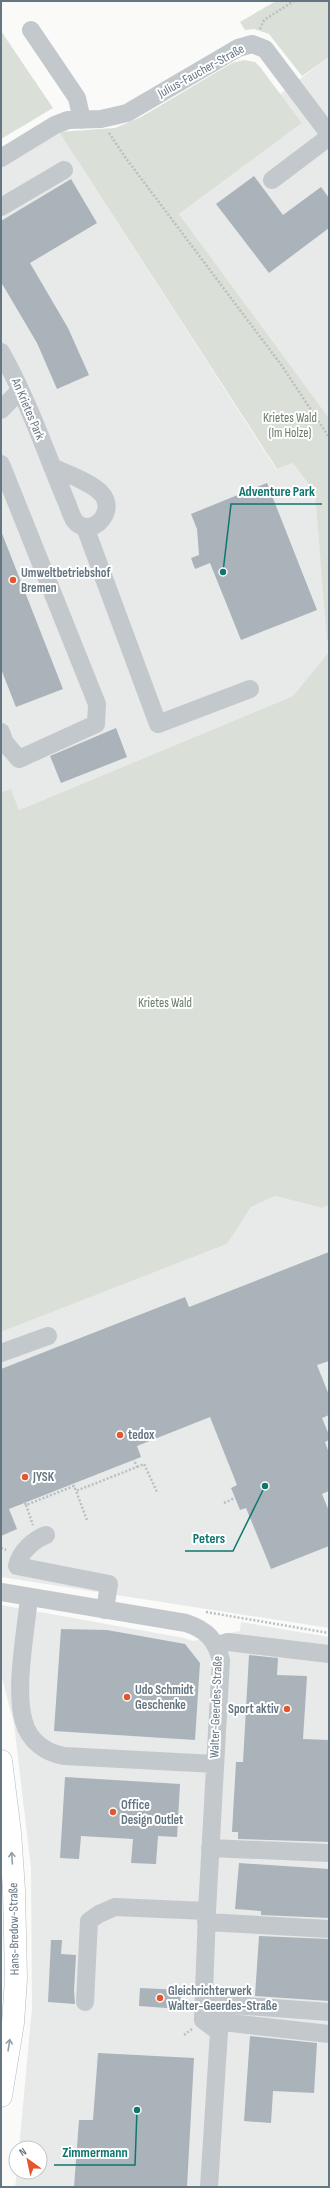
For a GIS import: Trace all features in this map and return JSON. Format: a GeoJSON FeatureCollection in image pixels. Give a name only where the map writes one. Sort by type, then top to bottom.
{"type":"FeatureCollection","features":[{"type":"Feature","properties":{"kind":"main road","name":"Hans-Bredow-Straße"},"geometry":{"type":"LineString","coordinates":[[1,1762],[10,1832],[14,1890],[16,1979],[13,2023],[1,2096]]}},
{"type":"Feature","properties":{"kind":"street"},"geometry":{"type":"LineString","coordinates":[[31,30],[77,98],[82,120]]}},
{"type":"Feature","properties":{"kind":"street","name":"Julius-Faucher-Straße"},"geometry":{"type":"LineString","coordinates":[[1,158],[55,125],[68,120],[101,119],[127,113],[238,48],[252,44],[265,49],[329,136]]}},
{"type":"Feature","properties":{"kind":"street"},"geometry":{"type":"LineString","coordinates":[[272,180],[329,136]]}},
{"type":"Feature","properties":{"kind":"street"},"geometry":{"type":"LineString","coordinates":[[1,207],[64,170]]}},
{"type":"Feature","properties":{"kind":"street","name":"An Krietes Park"},"geometry":{"type":"LineString","coordinates":[[1,352],[20,390],[74,520],[81,526],[85,527]]}},
{"type":"Feature","properties":{"kind":"street"},"geometry":{"type":"LineString","coordinates":[[1,410],[20,390]]}},
{"type":"Feature","properties":{"kind":"street"},"geometry":{"type":"LineString","coordinates":[[1,464],[97,704],[96,724],[19,760],[5,743],[1,732]]}},
{"type":"Feature","properties":{"kind":"street"},"geometry":{"type":"LineString","coordinates":[[52,467],[96,489],[104,496],[107,505],[106,514],[100,522],[92,527],[85,527],[158,724],[250,689]]}},
{"type":"Feature","properties":{"kind":"street"},"geometry":{"type":"LineString","coordinates":[[1,1353],[48,1336]]}},
{"type":"Feature","properties":{"kind":"street"},"geometry":{"type":"LineString","coordinates":[[46,1535],[38,1538],[19,1556],[17,1566],[108,1584],[104,1610]]}},
{"type":"Feature","properties":{"kind":"street","name":"Walter-Geerdes-Straße"},"geometry":{"type":"LineString","coordinates":[[1,1592],[196,1626],[204,1631],[217,1645],[221,1660],[210,1848],[203,2012]]}},
{"type":"Feature","properties":{"kind":"street"},"geometry":{"type":"LineString","coordinates":[[29,1597],[20,1690],[24,1723],[38,1744],[54,1754],[64,1756],[215,1764]]}},
{"type":"Feature","properties":{"kind":"street"},"geometry":{"type":"LineString","coordinates":[[217,1645],[228,1642],[329,1654]]}},
{"type":"Feature","properties":{"kind":"street"},"geometry":{"type":"LineString","coordinates":[[210,1848],[329,1854]]}},
{"type":"Feature","properties":{"kind":"street"},"geometry":{"type":"LineString","coordinates":[[84,2002],[89,1921],[99,1914],[115,1907],[329,1929]]}},
{"type":"Feature","properties":{"kind":"street"},"geometry":{"type":"LineString","coordinates":[[203,2012],[329,2012]]}},
{"type":"Feature","properties":{"kind":"street"},"geometry":{"type":"LineString","coordinates":[[203,2012],[329,2034]]}},
{"type":"Feature","properties":{"kind":"street"},"geometry":{"type":"LineString","coordinates":[[203,2012],[219,2032],[209,2187]]}},
{"type":"Feature","properties":{"kind":"path"},"geometry":{"type":"LineString","coordinates":[[252,44],[264,20],[294,1]]}},
{"type":"Feature","properties":{"kind":"path"},"geometry":{"type":"LineString","coordinates":[[101,119],[125,157],[282,366],[329,437]]}},
{"type":"Feature","properties":{"kind":"path"},"geometry":{"type":"LineString","coordinates":[[134,1460],[137,1467]]}},
{"type":"Feature","properties":{"kind":"path"},"geometry":{"type":"LineString","coordinates":[[76,1491],[144,1464],[157,1492]]}},
{"type":"Feature","properties":{"kind":"path"},"geometry":{"type":"LineString","coordinates":[[28,1511],[25,1504],[74,1486],[87,1520]]}},
{"type":"Feature","properties":{"kind":"path"},"geometry":{"type":"LineString","coordinates":[[224,1503],[235,1498]]}},
{"type":"Feature","properties":{"kind":"path"},"geometry":{"type":"LineString","coordinates":[[203,1612],[329,1633]]}},
{"type":"Feature","properties":{"kind":"shaded area"},"geometry":{"type":"Polygon","coordinates":[[[329,57],[329,418],[179,214],[302,123],[280,94],[329,57]]]}},
{"type":"Feature","properties":{"kind":"shaded area"},"geometry":{"type":"Polygon","coordinates":[[[59,132],[276,469],[293,463],[315,493],[329,652],[293,696],[19,810],[11,789],[1,792],[1,158],[59,132]]]}},
{"type":"Feature","properties":{"kind":"shaded area"},"geometry":{"type":"Polygon","coordinates":[[[275,1196],[322,1208],[329,1205],[329,1628],[1,1577],[1,1332],[227,1244],[251,1207],[275,1196]]]}},
{"type":"Feature","properties":{"kind":"shaded area"},"geometry":{"type":"Polygon","coordinates":[[[1,1605],[184,1638],[193,1641],[240,1631],[241,1622],[329,1637],[329,2187],[15,2187],[16,2180],[48,2180],[48,2140],[20,2140],[32,2008],[31,1868],[14,1724],[1,1674],[1,1605]]]}},
{"type":"Feature","properties":{"kind":"green space"},"geometry":{"type":"Polygon","coordinates":[[[276,1],[329,1],[329,57],[302,76],[269,34],[254,29],[245,30],[240,22],[276,1]]]}},
{"type":"Feature","properties":{"kind":"green space"},"geometry":{"type":"Polygon","coordinates":[[[1,31],[53,108],[1,139],[1,31]]]}},
{"type":"Feature","properties":{"kind":"green space","name":"Krietes Wald (Im Holze)"},"geometry":{"type":"Polygon","coordinates":[[[244,60],[255,62],[260,67],[302,123],[179,214],[329,418],[329,643],[327,640],[315,493],[293,463],[277,469],[59,132],[115,128],[141,117],[232,63],[244,60]]]}},
{"type":"Feature","properties":{"kind":"green space","name":"Krietes Wald"},"geometry":{"type":"Polygon","coordinates":[[[329,652],[329,1205],[322,1208],[275,1196],[251,1207],[227,1244],[1,1332],[1,792],[11,789],[19,810],[293,696],[329,652]]]}},
{"type":"Feature","properties":{"kind":"building"},"geometry":{"type":"Polygon","coordinates":[[[254,176],[283,215],[321,187],[329,198],[329,228],[269,273],[216,204],[254,176]]]}},
{"type":"Feature","properties":{"kind":"building"},"geometry":{"type":"Polygon","coordinates":[[[71,179],[97,223],[30,263],[68,328],[89,375],[57,389],[37,343],[1,282],[1,221],[71,179]]]}},
{"type":"Feature","properties":{"kind":"building"},"geometry":{"type":"Polygon","coordinates":[[[267,483],[317,610],[241,640],[210,563],[195,569],[191,558],[199,555],[197,529],[191,514],[267,483]]]}},
{"type":"Feature","properties":{"kind":"building"},"geometry":{"type":"Polygon","coordinates":[[[1,531],[63,689],[16,707],[1,669],[1,531]]]}},
{"type":"Feature","properties":{"kind":"building"},"geometry":{"type":"Polygon","coordinates":[[[116,728],[127,757],[61,783],[50,756],[116,728]]]}},
{"type":"Feature","properties":{"kind":"building"},"geometry":{"type":"Polygon","coordinates":[[[329,1252],[329,1361],[317,1365],[329,1395],[329,1415],[322,1418],[329,1435],[329,1440],[325,1442],[329,1453],[329,1491],[322,1494],[329,1511],[329,1546],[271,1569],[246,1508],[240,1510],[231,1488],[237,1485],[210,1417],[137,1446],[141,1457],[9,1509],[17,1529],[1,1536],[1,1369],[185,1297],[189,1307],[329,1252]]]}},
{"type":"Feature","properties":{"kind":"building","name":"Udo Schmidt Geschenke"},"geometry":{"type":"Polygon","coordinates":[[[61,1629],[107,1630],[185,1644],[200,1663],[195,1740],[54,1731],[61,1629]]]}},
{"type":"Feature","properties":{"kind":"building"},"geometry":{"type":"Polygon","coordinates":[[[249,1655],[278,1658],[277,1675],[307,1676],[303,1739],[329,1740],[329,1842],[238,1839],[238,1832],[232,1832],[236,1762],[243,1762],[249,1655]]]}},
{"type":"Feature","properties":{"kind":"building"},"geometry":{"type":"Polygon","coordinates":[[[65,1777],[180,1784],[177,1837],[158,1836],[156,1864],[131,1863],[133,1839],[81,1836],[79,1859],[60,1858],[65,1777]]]}},
{"type":"Feature","properties":{"kind":"building"},"geometry":{"type":"Polygon","coordinates":[[[239,1863],[329,1869],[329,1918],[261,1915],[261,1911],[235,1909],[239,1863]]]}},
{"type":"Feature","properties":{"kind":"building"},"geometry":{"type":"Polygon","coordinates":[[[259,1936],[329,1939],[329,2001],[255,1996],[259,1936]]]}},
{"type":"Feature","properties":{"kind":"building"},"geometry":{"type":"Polygon","coordinates":[[[51,1940],[62,1940],[61,1954],[76,1955],[74,1990],[75,2004],[48,2002],[51,1940]]]}},
{"type":"Feature","properties":{"kind":"building","name":"Gleichrichterwerk Walter-Geerdes-Straße"},"geometry":{"type":"Polygon","coordinates":[[[140,1988],[181,1990],[180,2009],[139,2006],[140,1988]]]}},
{"type":"Feature","properties":{"kind":"building"},"geometry":{"type":"Polygon","coordinates":[[[250,2036],[317,2043],[314,2093],[273,2091],[271,2123],[244,2121],[250,2036]]]}},
{"type":"Feature","properties":{"kind":"building"},"geometry":{"type":"Polygon","coordinates":[[[98,2053],[194,2058],[187,2187],[74,2187],[79,2120],[93,2120],[98,2053]]]}},
{"type":"Feature","properties":{"kind":"place","name":"Adventure Park"},"geometry":{"type":"Point","coordinates":[223,572]}},
{"type":"Feature","properties":{"kind":"place","name":"Umweltbetriebshof Bremen"},"geometry":{"type":"Point","coordinates":[13,580]}},
{"type":"Feature","properties":{"kind":"place","name":"tedox"},"geometry":{"type":"Point","coordinates":[120,1435]}},
{"type":"Feature","properties":{"kind":"place","name":"JYSK"},"geometry":{"type":"Point","coordinates":[25,1477]}},
{"type":"Feature","properties":{"kind":"place","name":"Peters"},"geometry":{"type":"Point","coordinates":[265,1486]}},
{"type":"Feature","properties":{"kind":"place","name":"Udo Schmidt Geschenke"},"geometry":{"type":"Point","coordinates":[127,1697]}},
{"type":"Feature","properties":{"kind":"place","name":"Sport aktiv"},"geometry":{"type":"Point","coordinates":[287,1709]}},
{"type":"Feature","properties":{"kind":"place","name":"Office Design Outlet"},"geometry":{"type":"Point","coordinates":[113,1812]}},
{"type":"Feature","properties":{"kind":"place","name":"Gleichrichterwerk Walter-Geerdes-Straße"},"geometry":{"type":"Point","coordinates":[160,1998]}},
{"type":"Feature","properties":{"kind":"place","name":"Zimmermann"},"geometry":{"type":"Point","coordinates":[137,2110]}}]}
